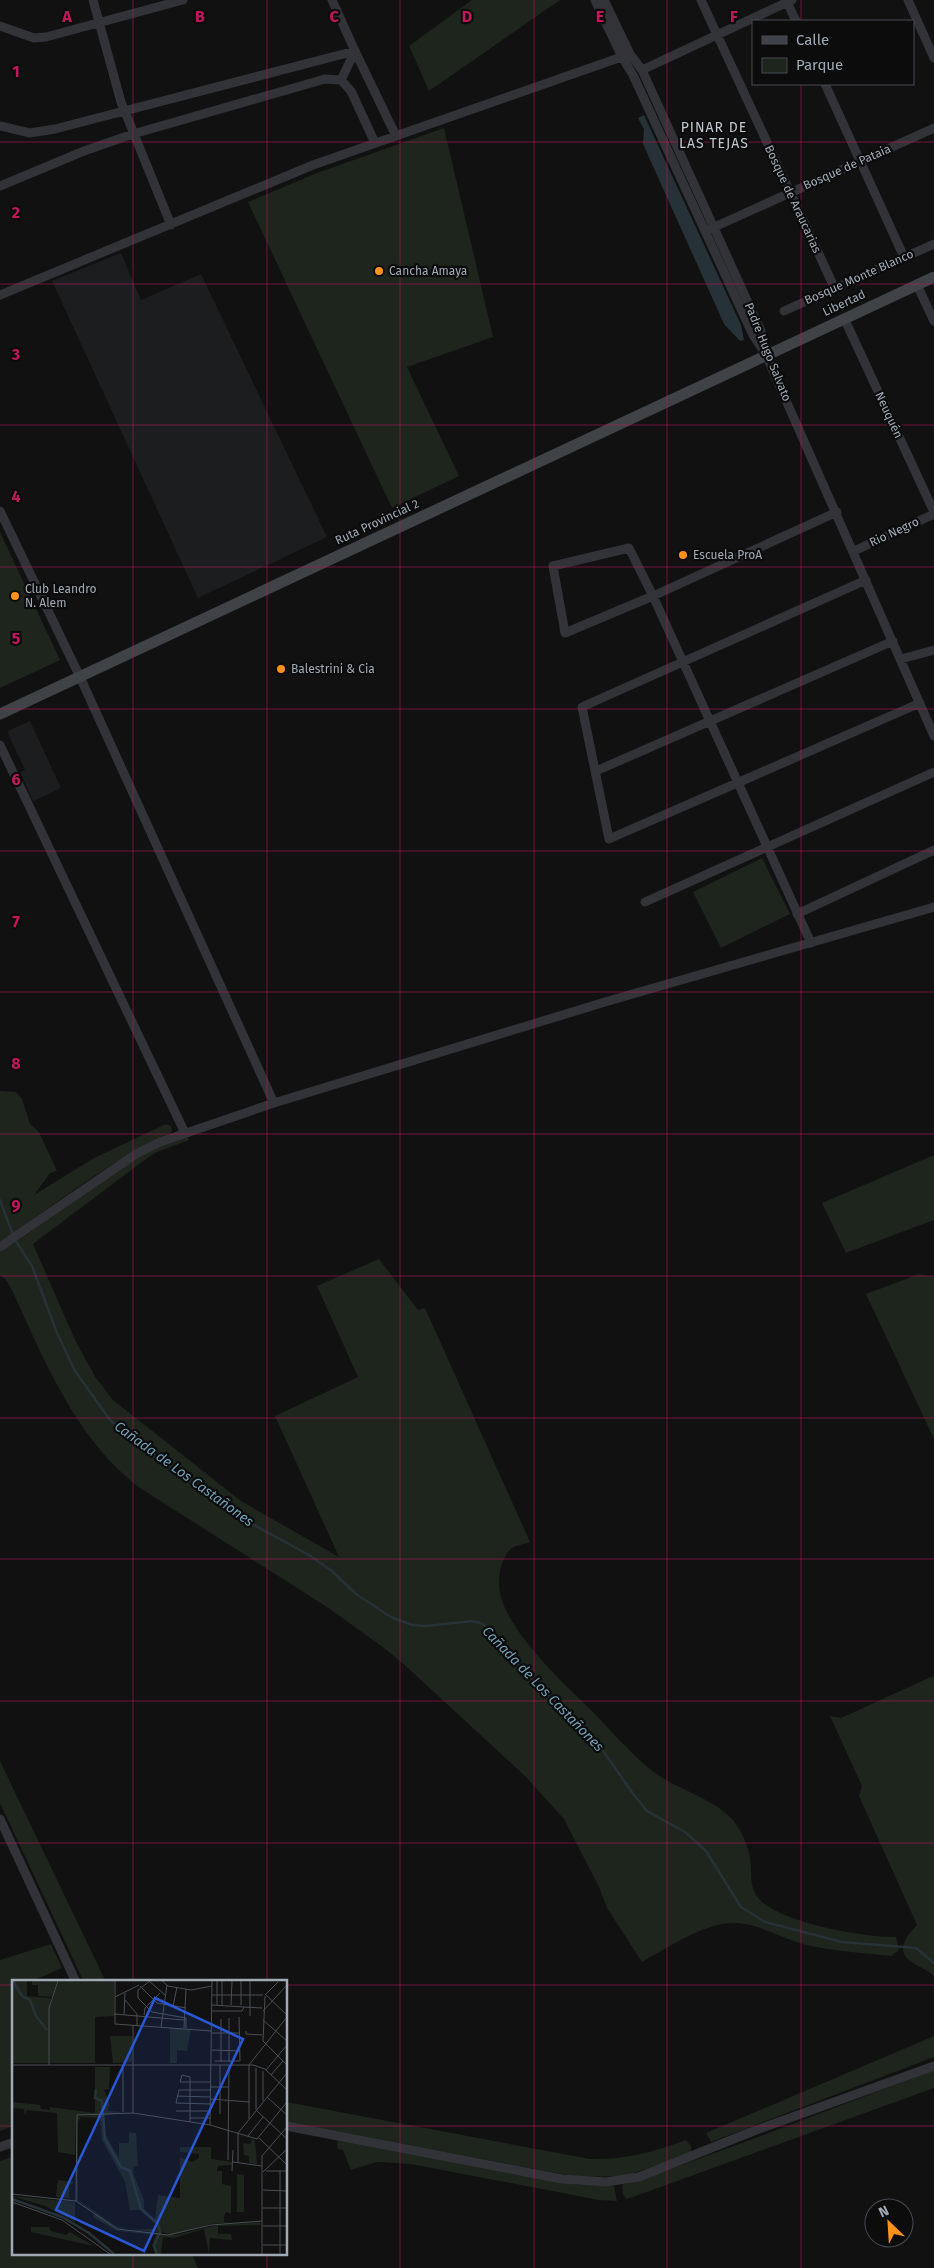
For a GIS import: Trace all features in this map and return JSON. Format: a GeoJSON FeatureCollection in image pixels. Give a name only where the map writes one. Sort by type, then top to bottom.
{"type":"FeatureCollection","features":[{"type":"Feature","properties":{"kind":"main road","name":"Libertad"},"geometry":{"type":"LineString","coordinates":[[766,355],[934,277]]}},
{"type":"Feature","properties":{"kind":"main road","name":"Ruta Provincial 2"},"geometry":{"type":"LineString","coordinates":[[0,714],[766,355]]}},
{"type":"Feature","properties":{"kind":"street"},"geometry":{"type":"LineString","coordinates":[[93,0],[124,112],[171,225]]}},
{"type":"Feature","properties":{"kind":"street"},"geometry":{"type":"LineString","coordinates":[[0,26],[39,38],[183,0]]}},
{"type":"Feature","properties":{"kind":"street"},"geometry":{"type":"LineString","coordinates":[[332,0],[396,136]]}},
{"type":"Feature","properties":{"kind":"street","name":"Padre Hugo Salvato"},"geometry":{"type":"LineString","coordinates":[[595,0],[626,56],[642,70],[753,335],[766,355],[837,512],[934,736]]}},
{"type":"Feature","properties":{"kind":"street","name":"Padre Hugo Salvato"},"geometry":{"type":"LineString","coordinates":[[604,0],[633,75],[761,331],[766,355]]}},
{"type":"Feature","properties":{"kind":"street","name":"Bosque de Araucarias"},"geometry":{"type":"LineString","coordinates":[[701,0],[835,289]]}},
{"type":"Feature","properties":{"kind":"street"},"geometry":{"type":"LineString","coordinates":[[908,0],[934,58]]}},
{"type":"Feature","properties":{"kind":"street"},"geometry":{"type":"LineString","coordinates":[[642,70],[788,1],[796,20]]}},
{"type":"Feature","properties":{"kind":"street"},"geometry":{"type":"LineString","coordinates":[[341,80],[356,51]]}},
{"type":"Feature","properties":{"kind":"street"},"geometry":{"type":"LineString","coordinates":[[0,126],[20,132],[42,132],[356,51]]}},
{"type":"Feature","properties":{"kind":"street"},"geometry":{"type":"LineString","coordinates":[[0,295],[313,165],[626,56]]}},
{"type":"Feature","properties":{"kind":"street"},"geometry":{"type":"LineString","coordinates":[[0,186],[84,151],[133,134],[325,79],[341,80],[351,91],[375,143]]}},
{"type":"Feature","properties":{"kind":"street"},"geometry":{"type":"LineString","coordinates":[[825,85],[904,257]]}},
{"type":"Feature","properties":{"kind":"street","name":"Bosque de Pataia"},"geometry":{"type":"LineString","coordinates":[[709,229],[934,128]]}},
{"type":"Feature","properties":{"kind":"street","name":"Bosque Monte Blanco"},"geometry":{"type":"LineString","coordinates":[[784,311],[934,244]]}},
{"type":"Feature","properties":{"kind":"street"},"geometry":{"type":"LineString","coordinates":[[917,285],[934,321]]}},
{"type":"Feature","properties":{"kind":"street","name":"Neuquén"},"geometry":{"type":"LineString","coordinates":[[844,318],[934,513]]}},
{"type":"Feature","properties":{"kind":"street"},"geometry":{"type":"LineString","coordinates":[[0,511],[80,677],[274,1103]]}},
{"type":"Feature","properties":{"kind":"street"},"geometry":{"type":"LineString","coordinates":[[811,943],[653,596],[629,548],[553,566],[564,633],[653,596],[837,512]]}},
{"type":"Feature","properties":{"kind":"street","name":"Rio Negro"},"geometry":{"type":"LineString","coordinates":[[854,551],[934,513]]}},
{"type":"Feature","properties":{"kind":"street"},"geometry":{"type":"LineString","coordinates":[[866,580],[683,663],[582,706],[609,839],[920,703]]}},
{"type":"Feature","properties":{"kind":"street"},"geometry":{"type":"LineString","coordinates":[[596,771],[893,641]]}},
{"type":"Feature","properties":{"kind":"street"},"geometry":{"type":"LineString","coordinates":[[901,659],[934,650]]}},
{"type":"Feature","properties":{"kind":"street"},"geometry":{"type":"LineString","coordinates":[[0,745],[185,1133]]}},
{"type":"Feature","properties":{"kind":"street"},"geometry":{"type":"LineString","coordinates":[[645,902],[934,772]]}},
{"type":"Feature","properties":{"kind":"street"},"geometry":{"type":"LineString","coordinates":[[797,914],[934,850]]}},
{"type":"Feature","properties":{"kind":"street"},"geometry":{"type":"LineString","coordinates":[[0,1247],[136,1154],[160,1142],[274,1103],[605,1002],[934,907]]}},
{"type":"Feature","properties":{"kind":"street"},"geometry":{"type":"LineString","coordinates":[[0,1819],[75,1980]]}},
{"type":"Feature","properties":{"kind":"street"},"geometry":{"type":"LineString","coordinates":[[288,2126],[562,2179],[584,2182],[613,2182],[655,2171],[751,2132],[934,2066]]}},
{"type":"Feature","properties":{"kind":"street"},"geometry":{"type":"LineString","coordinates":[[0,2147],[12,2143]]}},
{"type":"Feature","properties":{"kind":"shaded area"},"geometry":{"type":"Polygon","coordinates":[[[644,115],[741,325],[744,340],[740,341],[724,324],[643,144],[644,129],[638,118],[644,115]]]}},
{"type":"Feature","properties":{"kind":"shaded area"},"geometry":{"type":"Polygon","coordinates":[[[121,253],[141,300],[201,274],[327,537],[198,598],[52,281],[121,253]]]}},
{"type":"Feature","properties":{"kind":"shaded area"},"geometry":{"type":"Polygon","coordinates":[[[30,721],[61,788],[33,801],[20,772],[25,770],[7,731],[30,721]]]}},
{"type":"Feature","properties":{"kind":"green space"},"geometry":{"type":"Polygon","coordinates":[[[472,0],[560,0],[429,91],[409,46],[472,0]]]}},
{"type":"Feature","properties":{"kind":"green space","name":"Cancha Amaya"},"geometry":{"type":"Polygon","coordinates":[[[444,128],[493,337],[407,367],[459,476],[392,508],[248,202],[317,173],[444,128]]]}},
{"type":"Feature","properties":{"kind":"green space","name":"Club Leandro N. Alem"},"geometry":{"type":"Polygon","coordinates":[[[0,532],[60,660],[0,688],[0,532]]]}},
{"type":"Feature","properties":{"kind":"green space"},"geometry":{"type":"Polygon","coordinates":[[[762,858],[790,914],[721,948],[693,892],[762,858]]]}},
{"type":"Feature","properties":{"kind":"green space"},"geometry":{"type":"Polygon","coordinates":[[[0,1091],[16,1092],[22,1099],[30,1124],[39,1132],[57,1171],[50,1173],[34,1195],[94,1158],[166,1124],[171,1126],[172,1132],[105,1169],[0,1242],[0,1091]]]}},
{"type":"Feature","properties":{"kind":"green space"},"geometry":{"type":"Polygon","coordinates":[[[187,1135],[189,1140],[155,1153],[33,1244],[76,1342],[96,1378],[113,1400],[241,1501],[339,1557],[275,1416],[358,1377],[317,1286],[379,1259],[418,1310],[425,1308],[530,1542],[514,1547],[507,1552],[501,1568],[499,1584],[500,1594],[507,1612],[527,1643],[555,1675],[646,1766],[673,1784],[724,1811],[732,1819],[740,1830],[746,1844],[750,1860],[752,1885],[762,1902],[789,1917],[826,1928],[864,1935],[896,1937],[899,1950],[891,1956],[847,1952],[803,1944],[745,1924],[725,1923],[688,1936],[642,1962],[607,1908],[599,1887],[564,1819],[525,1776],[384,1648],[327,1607],[140,1488],[117,1469],[80,1423],[50,1371],[12,1290],[6,1280],[0,1275],[0,1251],[16,1242],[146,1152],[187,1135]]]}},
{"type":"Feature","properties":{"kind":"green space"},"geometry":{"type":"Polygon","coordinates":[[[934,1155],[934,1220],[846,1253],[822,1203],[934,1155]]]}},
{"type":"Feature","properties":{"kind":"green space"},"geometry":{"type":"Polygon","coordinates":[[[919,1274],[934,1277],[934,1439],[866,1294],[919,1274]]]}},
{"type":"Feature","properties":{"kind":"green space"},"geometry":{"type":"Polygon","coordinates":[[[933,1676],[934,1976],[910,1961],[904,1952],[904,1942],[917,1925],[859,1796],[862,1786],[830,1716],[841,1718],[933,1676]]]}},
{"type":"Feature","properties":{"kind":"green space"},"geometry":{"type":"Polygon","coordinates":[[[0,1761],[105,1980],[83,1980],[0,1803],[0,1761]]]}},
{"type":"Feature","properties":{"kind":"green space"},"geometry":{"type":"Polygon","coordinates":[[[51,1944],[62,1968],[35,1980],[12,1980],[12,1990],[10,1991],[12,1996],[12,2127],[0,2131],[0,1960],[51,1944]]]}},
{"type":"Feature","properties":{"kind":"green space"},"geometry":{"type":"Polygon","coordinates":[[[934,2036],[934,2057],[711,2142],[706,2133],[934,2036]]]}},
{"type":"Feature","properties":{"kind":"green space"},"geometry":{"type":"Polygon","coordinates":[[[934,2070],[934,2088],[633,2197],[626,2199],[623,2194],[622,2185],[750,2140],[934,2070]]]}},
{"type":"Feature","properties":{"kind":"green space"},"geometry":{"type":"Polygon","coordinates":[[[288,2102],[590,2159],[615,2158],[639,2154],[686,2140],[691,2146],[691,2154],[625,2176],[579,2177],[288,2123],[288,2102]]]}},
{"type":"Feature","properties":{"kind":"green space"},"geometry":{"type":"Polygon","coordinates":[[[340,2140],[579,2185],[614,2186],[617,2201],[599,2200],[411,2164],[377,2162],[351,2170],[343,2150],[338,2149],[337,2142],[340,2140]]]}},
{"type":"Feature","properties":{"kind":"green space"},"geometry":{"type":"Polygon","coordinates":[[[12,2157],[12,2256],[193,2256],[198,2268],[0,2268],[0,2161],[12,2157]]]}},
{"type":"Feature","properties":{"kind":"waterway","name":"Cañada de Los Castañones"},"geometry":{"type":"LineString","coordinates":[[0,1200],[13,1235]]}},
{"type":"Feature","properties":{"kind":"waterway","name":"Cañada de Los Castañones"},"geometry":{"type":"LineString","coordinates":[[15,1240],[32,1266],[57,1333],[75,1371],[110,1420],[132,1439],[243,1519],[309,1555],[332,1571],[356,1594],[391,1617],[412,1625],[426,1626],[472,1621],[483,1624],[538,1686],[597,1742],[647,1811],[685,1832],[706,1851],[741,1907],[765,1922],[842,1942],[916,1948],[934,1963]]}},
{"type":"Feature","properties":{"kind":"place","name":"Cancha Amaya"},"geometry":{"type":"Point","coordinates":[379,271]}},
{"type":"Feature","properties":{"kind":"place","name":"Escuela ProA"},"geometry":{"type":"Point","coordinates":[683,555]}},
{"type":"Feature","properties":{"kind":"place","name":"Club Leandro N. Alem"},"geometry":{"type":"Point","coordinates":[15,596]}},
{"type":"Feature","properties":{"kind":"place","name":"Balestrini & Cia"},"geometry":{"type":"Point","coordinates":[281,669]}},
{"type":"Feature","properties":{"kind":"district","name":"PINAR DE LAS TEJAS"},"geometry":{"type":"Point","coordinates":[714,136]}}]}
